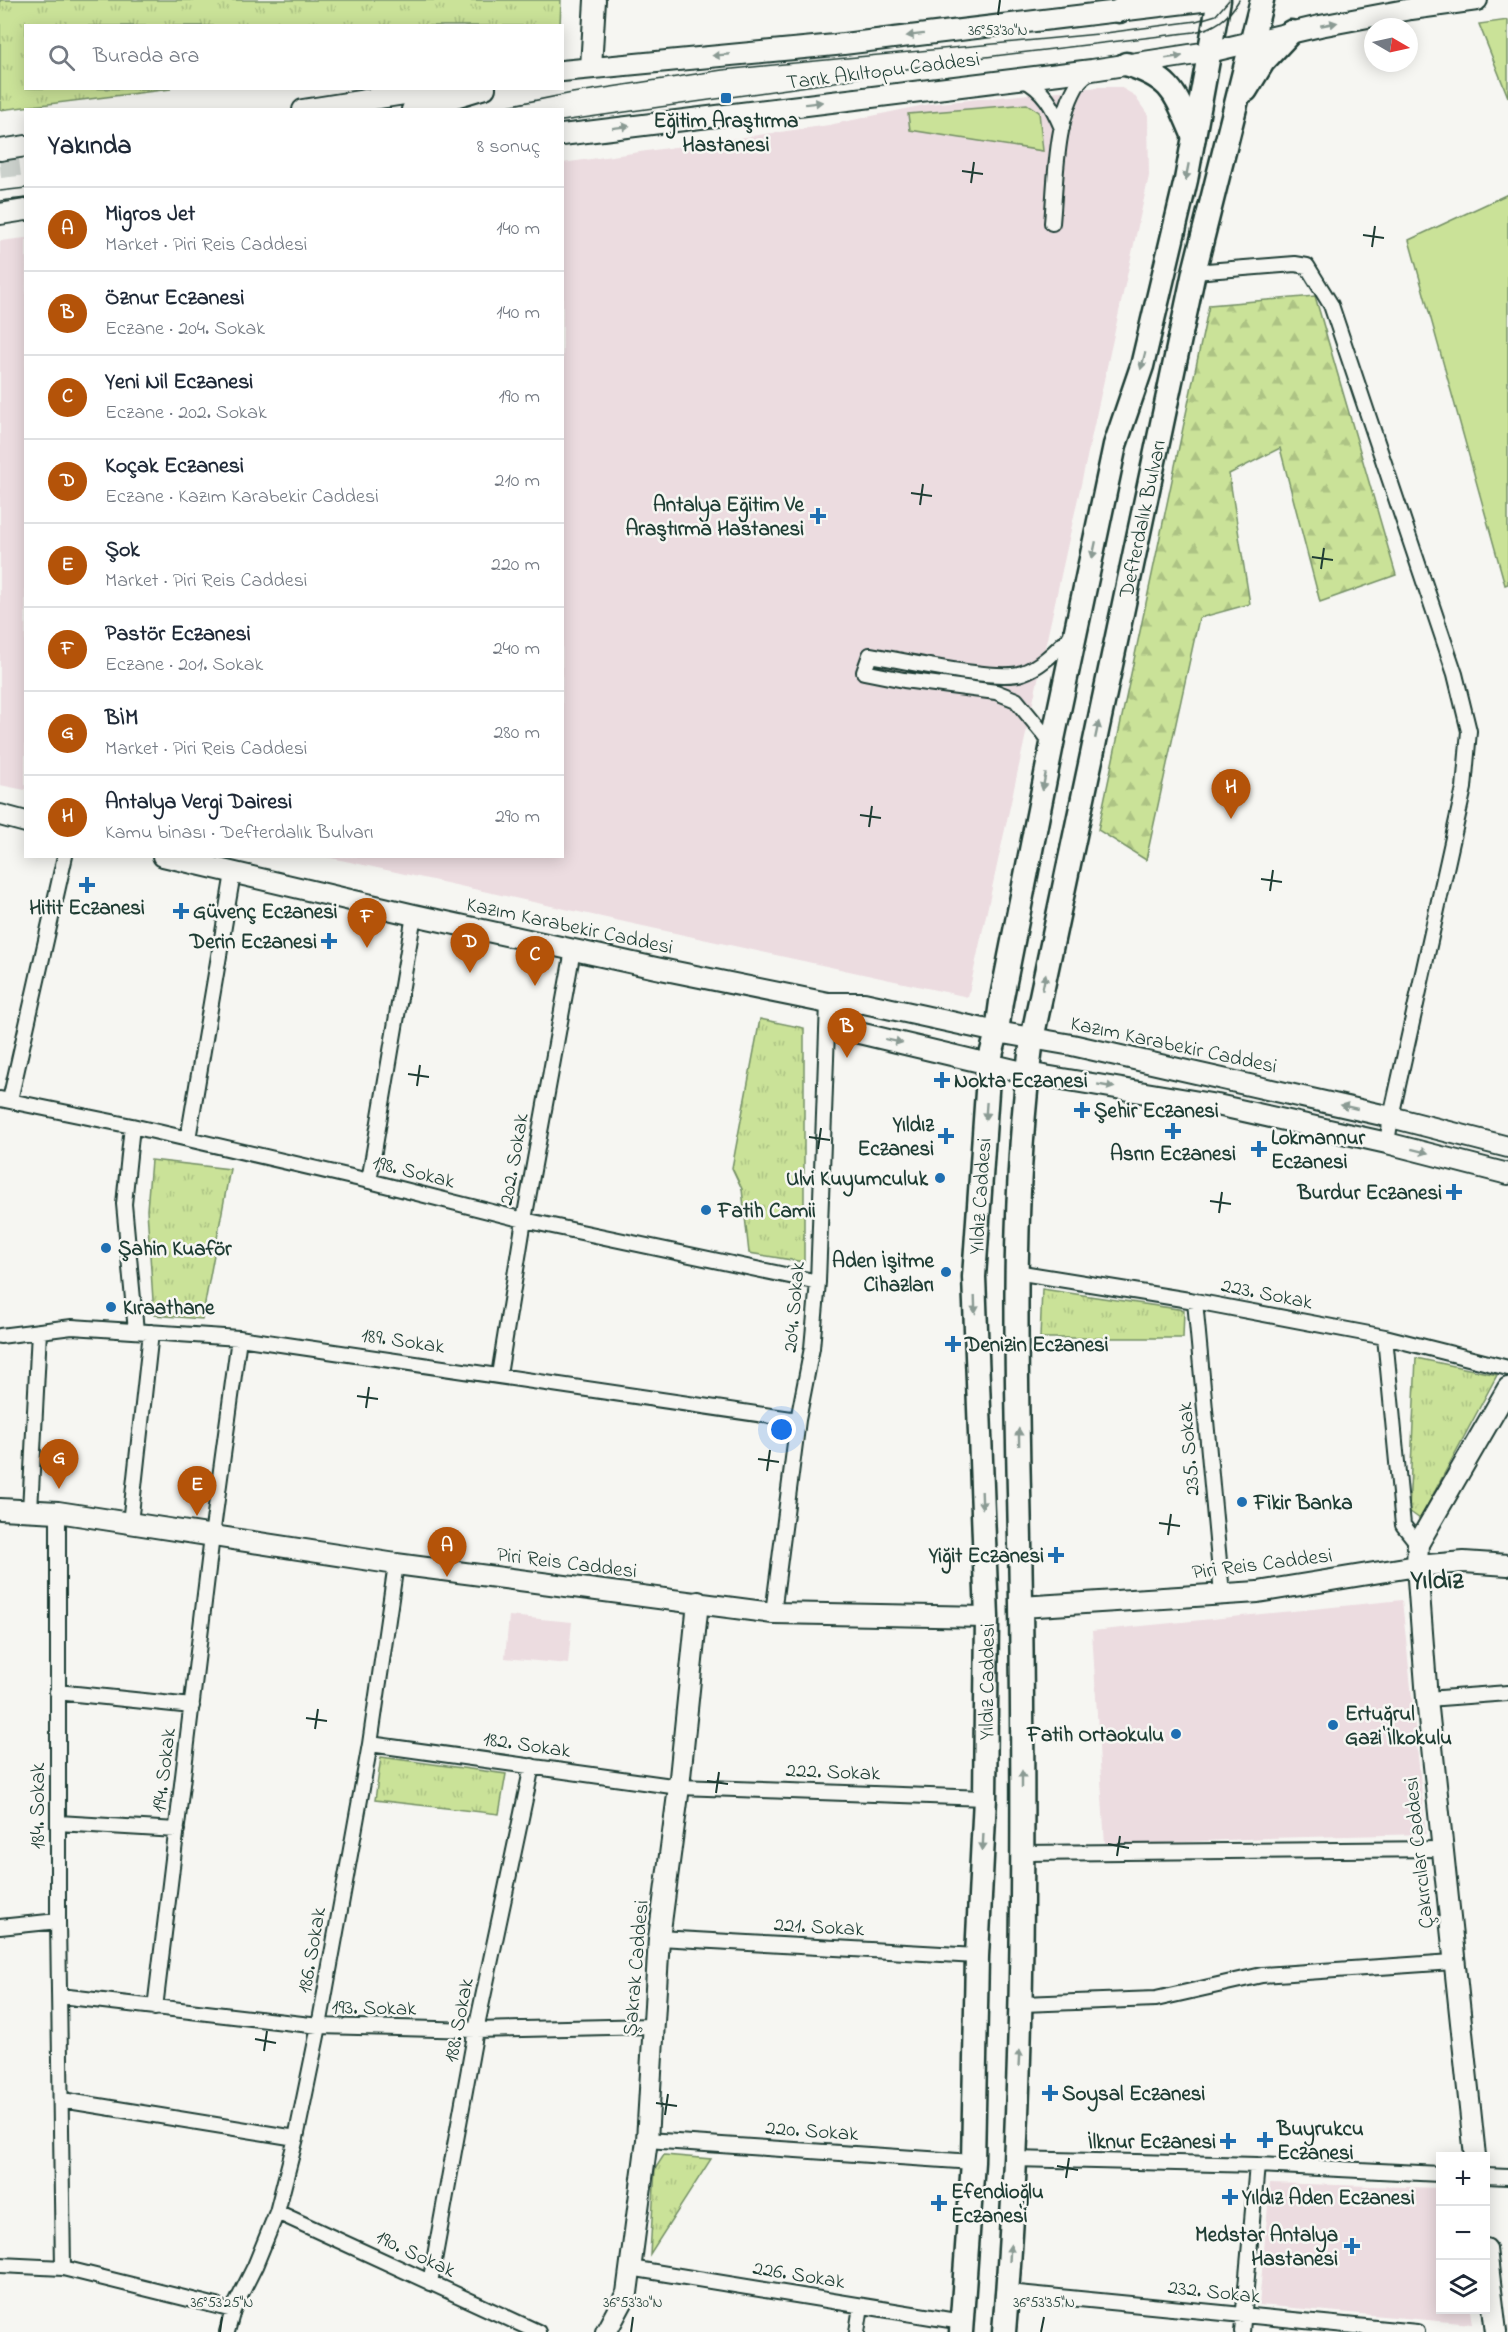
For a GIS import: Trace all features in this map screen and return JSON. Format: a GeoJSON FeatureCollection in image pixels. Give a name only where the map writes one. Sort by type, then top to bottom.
{"type":"FeatureCollection","features":[{"type":"Feature","properties":{"kind":"main road","name":"Defterdalık Bulvarı"},"geometry":{"type":"LineString","coordinates":[[997,1032],[1052,744],[1115,445],[1142,366],[1186,180],[1219,0]]}},
{"type":"Feature","properties":{"kind":"main road","name":"Defterdalık Bulvarı"},"geometry":{"type":"LineString","coordinates":[[1032,1039],[1194,272],[1262,0]]}},
{"type":"Feature","properties":{"kind":"main road"},"geometry":{"type":"LineString","coordinates":[[1231,125],[1248,86],[1263,62],[1291,32]]}},
{"type":"Feature","properties":{"kind":"main road"},"geometry":{"type":"LineString","coordinates":[[1126,64],[1149,71],[1171,87],[1194,137]]}},
{"type":"Feature","properties":{"kind":"main road","name":"Yıldız Caddesi"},"geometry":{"type":"LineString","coordinates":[[962,2327],[973,2162],[977,1956],[985,1798],[987,1617],[974,1276],[989,1063],[997,1032]]}},
{"type":"Feature","properties":{"kind":"main road","name":"Yıldız Caddesi"},"geometry":{"type":"LineString","coordinates":[[1004,2332],[1008,2292],[1022,2004],[1021,1607],[1016,1272],[1027,1073],[1032,1039]]}},
{"type":"Feature","properties":{"kind":"street"},"geometry":{"type":"LineString","coordinates":[[591,67],[595,0]]}},
{"type":"Feature","properties":{"kind":"street","name":"Tarık Akıltopu Caddesi"},"geometry":{"type":"LineString","coordinates":[[564,71],[835,45],[1127,5],[1210,0]]}},
{"type":"Feature","properties":{"kind":"street","name":"Tarık Akıltopu Caddesi"},"geometry":{"type":"LineString","coordinates":[[564,135],[1092,70],[1209,52],[1291,32],[1411,9],[1477,0]]}},
{"type":"Feature","properties":{"kind":"street"},"geometry":{"type":"LineString","coordinates":[[1052,223],[1062,128],[1071,99],[1080,81],[1092,70]]}},
{"type":"Feature","properties":{"kind":"street"},"geometry":{"type":"LineString","coordinates":[[1020,78],[1035,85],[1048,100],[1062,128]]}},
{"type":"Feature","properties":{"kind":"street"},"geometry":{"type":"LineString","coordinates":[[316,108],[429,90]]}},
{"type":"Feature","properties":{"kind":"street"},"geometry":{"type":"LineString","coordinates":[[419,108],[478,90]]}},
{"type":"Feature","properties":{"kind":"street"},"geometry":{"type":"LineString","coordinates":[[0,150],[24,146]]}},
{"type":"Feature","properties":{"kind":"street"},"geometry":{"type":"LineString","coordinates":[[0,214],[24,210]]}},
{"type":"Feature","properties":{"kind":"street"},"geometry":{"type":"LineString","coordinates":[[1194,272],[1294,264],[1307,266],[1331,305],[1451,663],[1469,731],[1464,788],[1390,1117],[1387,1143]]}},
{"type":"Feature","properties":{"kind":"street"},"geometry":{"type":"LineString","coordinates":[[1052,744],[1016,700],[996,692],[904,680],[864,672],[870,655],[999,676],[1022,673],[1043,661],[1077,630]]}},
{"type":"Feature","properties":{"kind":"street"},"geometry":{"type":"LineString","coordinates":[[0,815],[24,821]]}},
{"type":"Feature","properties":{"kind":"street"},"geometry":{"type":"LineString","coordinates":[[0,827],[24,830]]}},
{"type":"Feature","properties":{"kind":"street"},"geometry":{"type":"LineString","coordinates":[[5,1099],[65,858]]}},
{"type":"Feature","properties":{"kind":"street","name":"Kazım Karabekir Caddesi"},"geometry":{"type":"LineString","coordinates":[[171,858],[414,915],[828,1004],[864,1004],[1032,1039],[1083,1047],[1390,1117],[1508,1147]]}},
{"type":"Feature","properties":{"kind":"street"},"geometry":{"type":"LineString","coordinates":[[188,1139],[233,873]]}},
{"type":"Feature","properties":{"kind":"street"},"geometry":{"type":"LineString","coordinates":[[369,1181],[414,915]]}},
{"type":"Feature","properties":{"kind":"street","name":"202. Sokak"},"geometry":{"type":"LineString","coordinates":[[499,1375],[524,1220],[573,950]]}},
{"type":"Feature","properties":{"kind":"street"},"geometry":{"type":"LineString","coordinates":[[828,1004],[859,1033],[1027,1073],[1217,1105],[1387,1143],[1508,1174]]}},
{"type":"Feature","properties":{"kind":"street","name":"204. Sokak"},"geometry":{"type":"LineString","coordinates":[[773,1613],[798,1420],[812,1348],[818,1282],[828,1004]]}},
{"type":"Feature","properties":{"kind":"street","name":"198. Sokak"},"geometry":{"type":"LineString","coordinates":[[5,1099],[369,1181],[524,1220],[818,1282]]}},
{"type":"Feature","properties":{"kind":"street"},"geometry":{"type":"LineString","coordinates":[[132,1126],[124,1204],[136,1331]]}},
{"type":"Feature","properties":{"kind":"street","name":"223. Sokak"},"geometry":{"type":"LineString","coordinates":[[1016,1272],[1196,1300],[1385,1337],[1508,1368]]}},
{"type":"Feature","properties":{"kind":"street","name":"235. Sokak"},"geometry":{"type":"LineString","coordinates":[[1196,1300],[1222,1594]]}},
{"type":"Feature","properties":{"kind":"street","name":"189. Sokak"},"geometry":{"type":"LineString","coordinates":[[0,1336],[72,1327],[239,1338],[798,1420]]}},
{"type":"Feature","properties":{"kind":"street"},"geometry":{"type":"LineString","coordinates":[[30,1511],[39,1330]]}},
{"type":"Feature","properties":{"kind":"street"},"geometry":{"type":"LineString","coordinates":[[130,1523],[151,1332]]}},
{"type":"Feature","properties":{"kind":"street"},"geometry":{"type":"LineString","coordinates":[[1385,1337],[1403,1526],[1418,1544]]}},
{"type":"Feature","properties":{"kind":"street","name":"194. Sokak"},"geometry":{"type":"LineString","coordinates":[[155,2008],[212,1536],[239,1338]]}},
{"type":"Feature","properties":{"kind":"street","name":"Çakırcılar Caddesi"},"geometry":{"type":"LineString","coordinates":[[1473,2152],[1427,1699],[1417,1566],[1418,1544],[1508,1388]]}},
{"type":"Feature","properties":{"kind":"street","name":"Piri Reis Caddesi"},"geometry":{"type":"LineString","coordinates":[[0,1509],[58,1512],[396,1564],[773,1613],[987,1617]]}},
{"type":"Feature","properties":{"kind":"street","name":"184. Sokak"},"geometry":{"type":"LineString","coordinates":[[58,1512],[58,1922],[63,2268]]}},
{"type":"Feature","properties":{"kind":"street","name":"Piri Reis Caddesi"},"geometry":{"type":"LineString","coordinates":[[1021,1607],[1258,1592],[1417,1566],[1464,1562],[1508,1565]]}},
{"type":"Feature","properties":{"kind":"street","name":"186. Sokak"},"geometry":{"type":"LineString","coordinates":[[227,2332],[233,2310],[255,2266],[277,2212],[296,2138],[319,2026],[370,1744],[396,1564]]}},
{"type":"Feature","properties":{"kind":"street","name":"Şakrak Caddesi"},"geometry":{"type":"LineString","coordinates":[[606,2332],[627,2293],[647,2140],[659,1938],[679,1787],[698,1602]]}},
{"type":"Feature","properties":{"kind":"street"},"geometry":{"type":"LineString","coordinates":[[57,1692],[192,1706]]}},
{"type":"Feature","properties":{"kind":"street"},"geometry":{"type":"LineString","coordinates":[[1427,1699],[1508,1694]]}},
{"type":"Feature","properties":{"kind":"street","name":"182. Sokak"},"geometry":{"type":"LineString","coordinates":[[370,1744],[679,1787]]}},
{"type":"Feature","properties":{"kind":"street","name":"188. Sokak"},"geometry":{"type":"LineString","coordinates":[[430,2283],[476,2030],[532,1766]]}},
{"type":"Feature","properties":{"kind":"street","name":"222. Sokak"},"geometry":{"type":"LineString","coordinates":[[679,1787],[985,1798]]}},
{"type":"Feature","properties":{"kind":"street"},"geometry":{"type":"LineString","coordinates":[[58,1822],[177,1830]]}},
{"type":"Feature","properties":{"kind":"street"},"geometry":{"type":"LineString","coordinates":[[1022,1853],[1442,1849]]}},
{"type":"Feature","properties":{"kind":"street"},"geometry":{"type":"LineString","coordinates":[[0,1927],[58,1922]]}},
{"type":"Feature","properties":{"kind":"street","name":"221. Sokak"},"geometry":{"type":"LineString","coordinates":[[659,1938],[977,1956]]}},
{"type":"Feature","properties":{"kind":"street"},"geometry":{"type":"LineString","coordinates":[[1022,2004],[1156,1999],[1262,1975],[1453,1962]]}},
{"type":"Feature","properties":{"kind":"street","name":"193. Sokak"},"geometry":{"type":"LineString","coordinates":[[60,1996],[319,2026],[476,2030],[653,2026]]}},
{"type":"Feature","properties":{"kind":"street"},"geometry":{"type":"LineString","coordinates":[[62,2100],[296,2138]]}},
{"type":"Feature","properties":{"kind":"street","name":"220. Sokak"},"geometry":{"type":"LineString","coordinates":[[647,2140],[973,2162]]}},
{"type":"Feature","properties":{"kind":"street"},"geometry":{"type":"LineString","coordinates":[[1014,2159],[1257,2165],[1436,2174]]}},
{"type":"Feature","properties":{"kind":"street"},"geometry":{"type":"LineString","coordinates":[[1242,2332],[1257,2165]]}},
{"type":"Feature","properties":{"kind":"street"},"geometry":{"type":"LineString","coordinates":[[1490,2176],[1508,2177]]}},
{"type":"Feature","properties":{"kind":"street","name":"190. Sokak"},"geometry":{"type":"LineString","coordinates":[[277,2212],[538,2332]]}},
{"type":"Feature","properties":{"kind":"street"},"geometry":{"type":"LineString","coordinates":[[1486,2260],[1496,2332]]}},
{"type":"Feature","properties":{"kind":"street"},"geometry":{"type":"LineString","coordinates":[[0,2265],[63,2268],[233,2310]]}},
{"type":"Feature","properties":{"kind":"street","name":"226. Sokak"},"geometry":{"type":"LineString","coordinates":[[630,2268],[861,2306],[962,2327]]}},
{"type":"Feature","properties":{"kind":"street","name":"232. Sokak"},"geometry":{"type":"LineString","coordinates":[[1008,2292],[1417,2332]]}},
{"type":"Feature","properties":{"kind":"street"},"geometry":{"type":"LineString","coordinates":[[857,2332],[861,2306]]}},
{"type":"Feature","properties":{"kind":"shaded area","name":"Antalya Eğitim Ve Araştırma Hastanesi"},"geometry":{"type":"Polygon","coordinates":[[[1099,87],[1120,87],[1134,95],[1148,115],[1149,176],[968,997],[332,858],[564,858],[564,163],[829,125],[929,104],[1099,87]]]}},
{"type":"Feature","properties":{"kind":"shaded area"},"geometry":{"type":"Polygon","coordinates":[[[24,238],[24,790],[0,785],[0,241],[24,238]]]}},
{"type":"Feature","properties":{"kind":"shaded area"},"geometry":{"type":"Polygon","coordinates":[[[1402,1600],[1426,1834],[1267,1838],[1105,1846],[1092,1631],[1402,1600]]]}},
{"type":"Feature","properties":{"kind":"shaded area"},"geometry":{"type":"Polygon","coordinates":[[[509,1616],[572,1622],[568,1664],[505,1658],[509,1616]]]}},
{"type":"Feature","properties":{"kind":"shaded area","name":"Medstar Antalya Hastanesi"},"geometry":{"type":"Polygon","coordinates":[[[1270,2183],[1436,2188],[1436,2314],[1471,2314],[1472,2324],[1259,2305],[1270,2183]]]}},
{"type":"Feature","properties":{"kind":"green space"},"geometry":{"type":"Polygon","coordinates":[[[0,0],[561,0],[560,24],[24,24],[24,90],[163,90],[0,110],[0,0]]]}},
{"type":"Feature","properties":{"kind":"green space"},"geometry":{"type":"Polygon","coordinates":[[[1508,20],[1508,97],[1479,24],[1508,20]]]}},
{"type":"Feature","properties":{"kind":"green space"},"geometry":{"type":"Polygon","coordinates":[[[1027,104],[1039,112],[1043,151],[910,130],[908,114],[1027,104]]]}},
{"type":"Feature","properties":{"kind":"green space"},"geometry":{"type":"Polygon","coordinates":[[[1508,194],[1508,584],[1505,585],[1409,240],[1508,194]]]}},
{"type":"Feature","properties":{"kind":"green space"},"geometry":{"type":"Polygon","coordinates":[[[1315,296],[1396,575],[1320,602],[1280,448],[1229,474],[1250,604],[1199,618],[1146,860],[1098,830],[1209,305],[1315,296]]]}},
{"type":"Feature","properties":{"kind":"green space"},"geometry":{"type":"Polygon","coordinates":[[[760,1019],[804,1028],[804,1262],[749,1253],[742,1189],[732,1168],[760,1019]]]}},
{"type":"Feature","properties":{"kind":"green space"},"geometry":{"type":"Polygon","coordinates":[[[151,1160],[230,1169],[202,1319],[154,1315],[147,1210],[151,1160]]]}},
{"type":"Feature","properties":{"kind":"green space"},"geometry":{"type":"Polygon","coordinates":[[[1042,1289],[1184,1310],[1183,1338],[1040,1338],[1042,1289]]]}},
{"type":"Feature","properties":{"kind":"green space"},"geometry":{"type":"Polygon","coordinates":[[[1416,1358],[1497,1375],[1420,1519],[1409,1511],[1416,1358]]]}},
{"type":"Feature","properties":{"kind":"green space"},"geometry":{"type":"Polygon","coordinates":[[[381,1757],[506,1774],[499,1814],[375,1800],[381,1757]]]}},
{"type":"Feature","properties":{"kind":"green space"},"geometry":{"type":"Polygon","coordinates":[[[664,2155],[711,2159],[650,2254],[655,2169],[664,2155]]]}},
{"type":"Feature","properties":{"kind":"tunnel"},"geometry":{"type":"LineString","coordinates":[[0,168],[24,165]]}},
{"type":"Feature","properties":{"kind":"tram line"},"geometry":{"type":"LineString","coordinates":[[498,108],[572,93],[722,70],[1098,34],[1196,21],[1216,15],[1229,0]]}},
{"type":"Feature","properties":{"kind":"tram line"},"geometry":{"type":"LineString","coordinates":[[564,121],[829,83],[945,62],[1194,32],[1220,22],[1239,0]]}},
{"type":"Feature","properties":{"kind":"tram line"},"geometry":{"type":"LineString","coordinates":[[0,191],[24,188]]}},
{"type":"Feature","properties":{"kind":"tram line"},"geometry":{"type":"LineString","coordinates":[[0,201],[24,198]]}},
{"type":"Feature","properties":{"kind":"place","name":"Eğitim Araştırma Hastanesi"},"geometry":{"type":"Point","coordinates":[726,98]}},
{"type":"Feature","properties":{"kind":"place","name":"Antalya Eğitim Ve Araştırma Hastanesi"},"geometry":{"type":"Point","coordinates":[818,516]}},
{"type":"Feature","properties":{"kind":"place","name":"Antalya Vergi Dairesi"},"geometry":{"type":"Point","coordinates":[1231,819]}},
{"type":"Feature","properties":{"kind":"place","name":"Hitit Eczanesi"},"geometry":{"type":"Point","coordinates":[87,885]}},
{"type":"Feature","properties":{"kind":"place","name":"Güvenç Eczanesi"},"geometry":{"type":"Point","coordinates":[181,911]}},
{"type":"Feature","properties":{"kind":"place","name":"Derin Eczanesi"},"geometry":{"type":"Point","coordinates":[329,941]}},
{"type":"Feature","properties":{"kind":"place","name":"Pastör Eczanesi"},"geometry":{"type":"Point","coordinates":[367,948]}},
{"type":"Feature","properties":{"kind":"place","name":"Koçak Eczanesi"},"geometry":{"type":"Point","coordinates":[470,973]}},
{"type":"Feature","properties":{"kind":"place","name":"Yeni Nil Eczanesi"},"geometry":{"type":"Point","coordinates":[535,986]}},
{"type":"Feature","properties":{"kind":"place","name":"Öznur Eczanesi"},"geometry":{"type":"Point","coordinates":[847,1058]}},
{"type":"Feature","properties":{"kind":"place","name":"Nokta Eczanesi"},"geometry":{"type":"Point","coordinates":[942,1080]}},
{"type":"Feature","properties":{"kind":"place","name":"Şehir Eczanesi"},"geometry":{"type":"Point","coordinates":[1082,1110]}},
{"type":"Feature","properties":{"kind":"place","name":"Asrın Eczanesi"},"geometry":{"type":"Point","coordinates":[1173,1131]}},
{"type":"Feature","properties":{"kind":"place","name":"Yıldız Eczanesi"},"geometry":{"type":"Point","coordinates":[946,1136]}},
{"type":"Feature","properties":{"kind":"place","name":"Lokmannur Eczanesi"},"geometry":{"type":"Point","coordinates":[1259,1149]}},
{"type":"Feature","properties":{"kind":"place","name":"Ulvi Kuyumculuk"},"geometry":{"type":"Point","coordinates":[940,1178]}},
{"type":"Feature","properties":{"kind":"place","name":"Burdur Eczanesi"},"geometry":{"type":"Point","coordinates":[1454,1192]}},
{"type":"Feature","properties":{"kind":"place","name":"Fatih Camii"},"geometry":{"type":"Point","coordinates":[706,1210]}},
{"type":"Feature","properties":{"kind":"place","name":"Şahin Kuaför"},"geometry":{"type":"Point","coordinates":[106,1248]}},
{"type":"Feature","properties":{"kind":"place","name":"Aden İşitme Cihazları"},"geometry":{"type":"Point","coordinates":[946,1272]}},
{"type":"Feature","properties":{"kind":"place","name":"Kıraathane"},"geometry":{"type":"Point","coordinates":[111,1307]}},
{"type":"Feature","properties":{"kind":"place","name":"Denizin Eczanesi"},"geometry":{"type":"Point","coordinates":[953,1344]}},
{"type":"Feature","properties":{"kind":"place","name":"BİM"},"geometry":{"type":"Point","coordinates":[59,1489]}},
{"type":"Feature","properties":{"kind":"place","name":"Fikir Banka"},"geometry":{"type":"Point","coordinates":[1242,1502]}},
{"type":"Feature","properties":{"kind":"place","name":"Şok"},"geometry":{"type":"Point","coordinates":[197,1516]}},
{"type":"Feature","properties":{"kind":"place","name":"Yiğit Eczanesi"},"geometry":{"type":"Point","coordinates":[1056,1555]}},
{"type":"Feature","properties":{"kind":"place","name":"Migros Jet"},"geometry":{"type":"Point","coordinates":[447,1577]}},
{"type":"Feature","properties":{"kind":"place","name":"Ertuğrul Gazi İlkokulu"},"geometry":{"type":"Point","coordinates":[1333,1725]}},
{"type":"Feature","properties":{"kind":"place","name":"Fatih Ortaokulu"},"geometry":{"type":"Point","coordinates":[1176,1734]}},
{"type":"Feature","properties":{"kind":"place","name":"Soysal Eczanesi"},"geometry":{"type":"Point","coordinates":[1050,2093]}},
{"type":"Feature","properties":{"kind":"place","name":"Buyrukcu Eczanesi"},"geometry":{"type":"Point","coordinates":[1265,2140]}},
{"type":"Feature","properties":{"kind":"place","name":"İlknur Eczanesi"},"geometry":{"type":"Point","coordinates":[1228,2141]}},
{"type":"Feature","properties":{"kind":"place","name":"Yıldız Aden Eczanesi"},"geometry":{"type":"Point","coordinates":[1230,2197]}},
{"type":"Feature","properties":{"kind":"place","name":"Efendioğlu Eczanesi"},"geometry":{"type":"Point","coordinates":[939,2203]}},
{"type":"Feature","properties":{"kind":"place","name":"Medstar Antalya Hastanesi"},"geometry":{"type":"Point","coordinates":[1352,2246]}},
{"type":"Feature","properties":{"kind":"district","name":"Yıldız"},"geometry":{"type":"Point","coordinates":[1437,1579]}}]}
